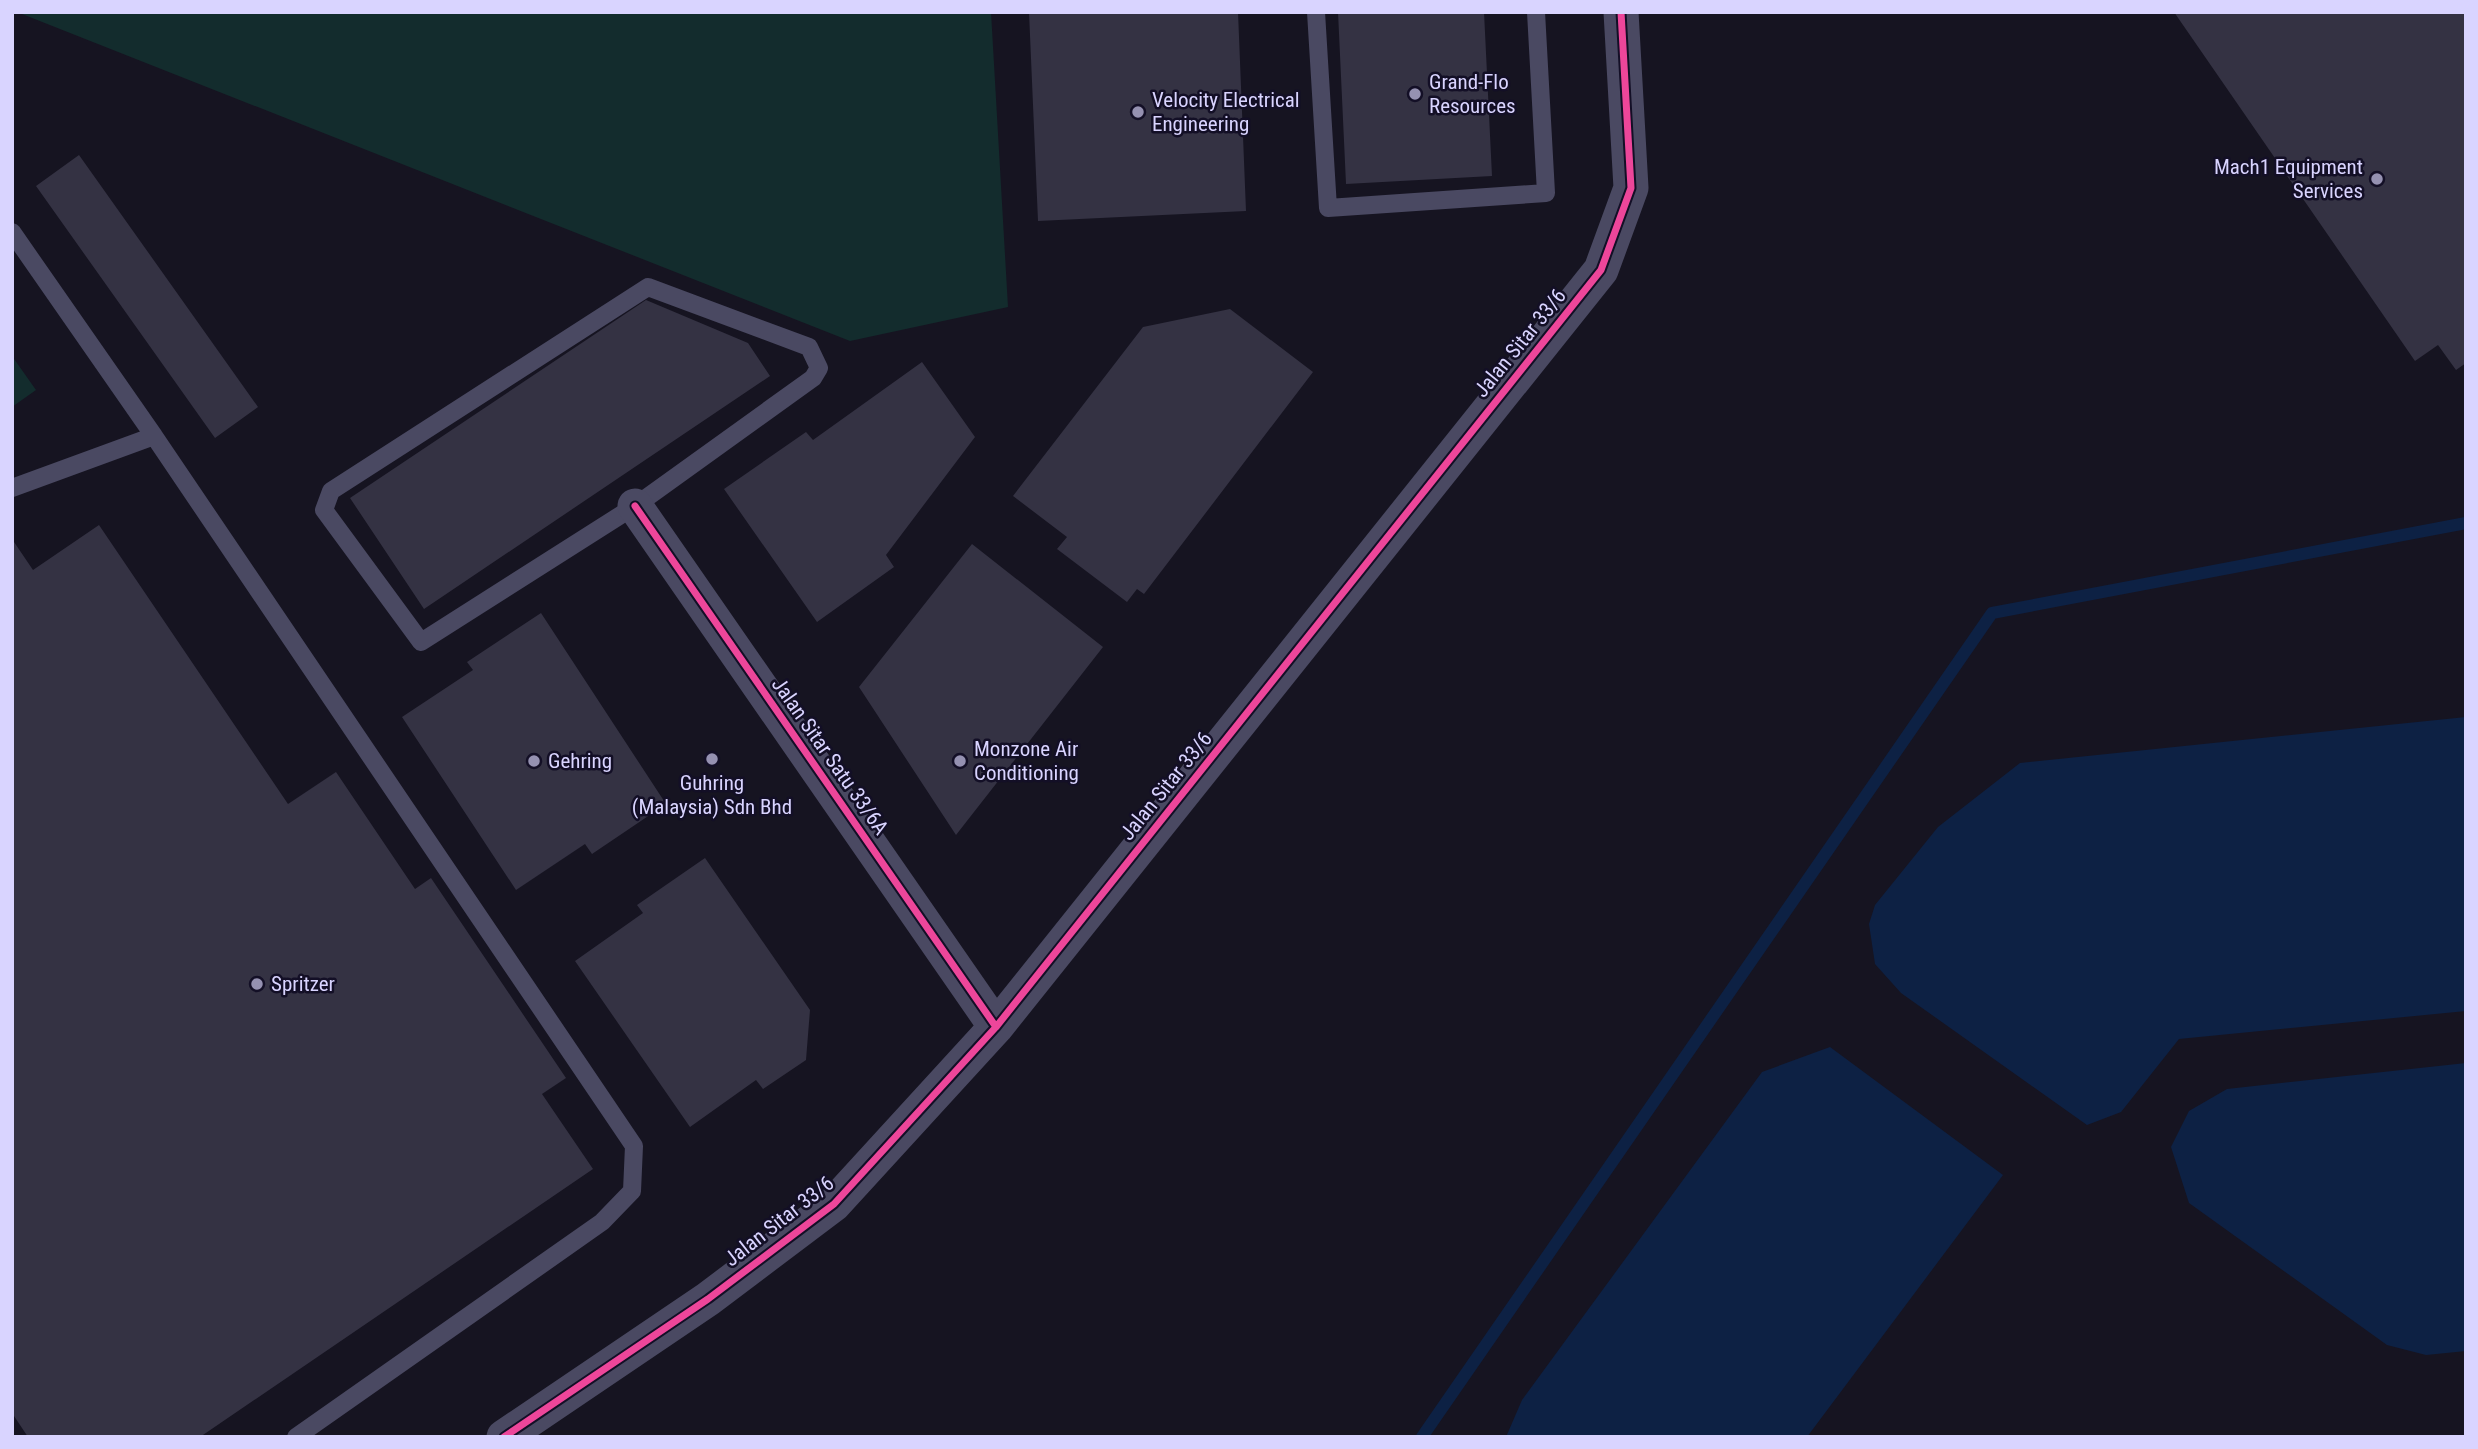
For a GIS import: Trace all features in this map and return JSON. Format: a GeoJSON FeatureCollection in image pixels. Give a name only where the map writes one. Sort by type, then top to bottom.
{"type":"FeatureCollection","features":[{"type":"Feature","properties":{"kind":"street","name":"Jalan Sitar 33/6"},"geometry":{"type":"LineString","coordinates":[[504,1437],[708,1299],[834,1204],[996,1027],[1601,271],[1631,188],[1621,12]]}},
{"type":"Feature","properties":{"kind":"street","name":"Jalan Sitar Satu 33/6A"},"geometry":{"type":"LineString","coordinates":[[635,506],[996,1027]]}},
{"type":"Feature","properties":{"kind":"lane"},"geometry":{"type":"LineString","coordinates":[[1316,12],[1328,208],[1546,194],[1536,12]]}},
{"type":"Feature","properties":{"kind":"lane"},"geometry":{"type":"LineString","coordinates":[[12,232],[154,436],[634,1146],[632,1191],[602,1222],[296,1437]]}},
{"type":"Feature","properties":{"kind":"lane"},"geometry":{"type":"LineString","coordinates":[[648,286],[810,347],[819,368],[813,378],[635,506],[421,642],[324,510],[331,491],[648,286]]}},
{"type":"Feature","properties":{"kind":"lane"},"geometry":{"type":"LineString","coordinates":[[12,488],[154,436]]}},
{"type":"Feature","properties":{"kind":"green space"},"geometry":{"type":"Polygon","coordinates":[[[17,12],[991,12],[1008,307],[850,341],[17,12]]]}},
{"type":"Feature","properties":{"kind":"green space"},"geometry":{"type":"Polygon","coordinates":[[[12,356],[36,390],[12,407],[12,356]]]}},
{"type":"Feature","properties":{"kind":"water"},"geometry":{"type":"Polygon","coordinates":[[[2466,717],[2466,1011],[2179,1039],[2121,1112],[2087,1125],[1901,993],[1875,964],[1869,924],[1875,905],[1938,827],[2020,763],[2466,717]]]}},
{"type":"Feature","properties":{"kind":"water"},"geometry":{"type":"Polygon","coordinates":[[[1830,1047],[2003,1175],[1807,1437],[1506,1437],[1522,1400],[1762,1072],[1830,1047]]]}},
{"type":"Feature","properties":{"kind":"water"},"geometry":{"type":"Polygon","coordinates":[[[2466,1063],[2466,1351],[2426,1355],[2387,1345],[2189,1203],[2171,1147],[2189,1111],[2227,1089],[2466,1063]]]}},
{"type":"Feature","properties":{"kind":"building","name":"Velocity Electrical Engineering"},"geometry":{"type":"Polygon","coordinates":[[[1029,12],[1238,12],[1246,211],[1038,221],[1029,12]]]}},
{"type":"Feature","properties":{"kind":"building","name":"Grand-Flo Resources"},"geometry":{"type":"Polygon","coordinates":[[[1338,12],[1484,12],[1492,176],[1346,184],[1338,12]]]}},
{"type":"Feature","properties":{"kind":"building","name":"Mach1 Equipment Services"},"geometry":{"type":"Polygon","coordinates":[[[2174,12],[2466,12],[2466,363],[2456,370],[2438,345],[2415,361],[2174,12]]]}},
{"type":"Feature","properties":{"kind":"building"},"geometry":{"type":"Polygon","coordinates":[[[79,155],[258,407],[215,438],[36,186],[79,155]]]}},
{"type":"Feature","properties":{"kind":"building"},"geometry":{"type":"Polygon","coordinates":[[[646,300],[748,343],[770,376],[424,609],[350,498],[646,300]]]}},
{"type":"Feature","properties":{"kind":"building"},"geometry":{"type":"Polygon","coordinates":[[[1230,309],[1313,372],[1144,594],[1137,589],[1127,602],[1057,549],[1067,537],[1013,496],[1143,327],[1230,309]]]}},
{"type":"Feature","properties":{"kind":"building"},"geometry":{"type":"Polygon","coordinates":[[[922,362],[975,437],[886,555],[894,567],[817,622],[724,489],[806,432],[813,440],[922,362]]]}},
{"type":"Feature","properties":{"kind":"building","name":"Spritzer"},"geometry":{"type":"Polygon","coordinates":[[[99,525],[288,804],[336,772],[415,889],[431,878],[566,1078],[542,1094],[593,1169],[200,1437],[28,1437],[12,1413],[12,539],[33,570],[99,525]]]}},
{"type":"Feature","properties":{"kind":"building","name":"Monzone Air Conditioning"},"geometry":{"type":"Polygon","coordinates":[[[972,544],[1103,647],[956,835],[859,687],[972,544]]]}},
{"type":"Feature","properties":{"kind":"building","name":"Gehring"},"geometry":{"type":"Polygon","coordinates":[[[541,613],[666,804],[592,854],[585,844],[516,890],[402,717],[473,670],[467,662],[541,613]]]}},
{"type":"Feature","properties":{"kind":"building"},"geometry":{"type":"Polygon","coordinates":[[[705,858],[810,1010],[806,1060],[763,1089],[756,1080],[690,1127],[575,961],[643,913],[637,905],[705,858]]]}},
{"type":"Feature","properties":{"kind":"waterway"},"geometry":{"type":"LineString","coordinates":[[1422,1437],[1992,613],[2466,523]]}},
{"type":"Feature","properties":{"kind":"cycle path"},"geometry":{"type":"LineString","coordinates":[[504,1437],[708,1299],[834,1204],[996,1027],[1601,270],[1631,188],[1621,12]]}},
{"type":"Feature","properties":{"kind":"cycle path"},"geometry":{"type":"LineString","coordinates":[[635,506],[996,1027]]}},
{"type":"Feature","properties":{"kind":"place","name":"Grand-Flo Resources"},"geometry":{"type":"Point","coordinates":[1415,94]}},
{"type":"Feature","properties":{"kind":"place","name":"Velocity Electrical Engineering"},"geometry":{"type":"Point","coordinates":[1138,112]}},
{"type":"Feature","properties":{"kind":"place","name":"Mach1 Equipment Services"},"geometry":{"type":"Point","coordinates":[2377,179]}},
{"type":"Feature","properties":{"kind":"place","name":"Guhring (Malaysia) Sdn Bhd"},"geometry":{"type":"Point","coordinates":[712,759]}},
{"type":"Feature","properties":{"kind":"place","name":"Gehring"},"geometry":{"type":"Point","coordinates":[534,761]}},
{"type":"Feature","properties":{"kind":"place","name":"Monzone Air Conditioning"},"geometry":{"type":"Point","coordinates":[960,761]}},
{"type":"Feature","properties":{"kind":"place","name":"Spritzer"},"geometry":{"type":"Point","coordinates":[257,984]}}]}
